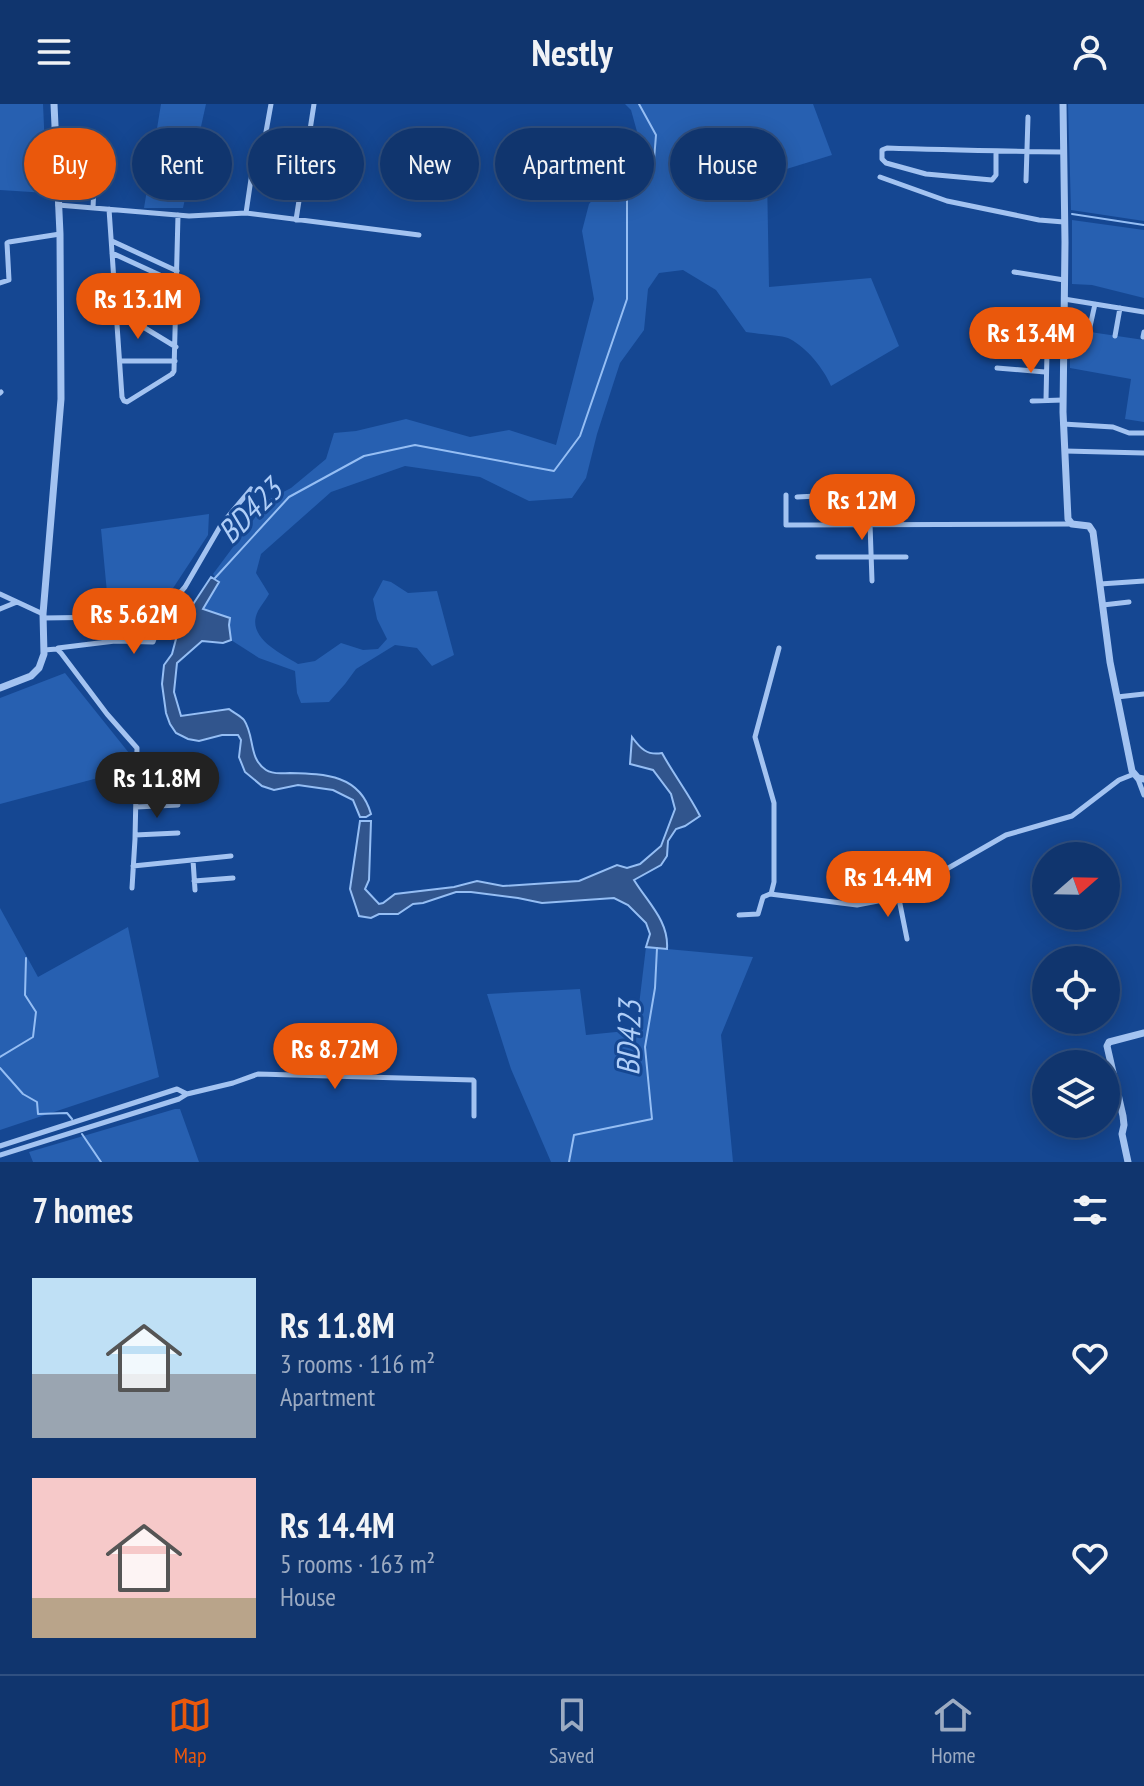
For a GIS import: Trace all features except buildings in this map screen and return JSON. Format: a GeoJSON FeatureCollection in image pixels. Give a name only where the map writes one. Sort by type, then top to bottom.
{"type":"FeatureCollection","features":[{"type":"Feature","properties":{"kind":"street"},"geometry":{"type":"LineString","coordinates":[[0,688],[31,676],[39,668],[44,650],[43,616],[61,399],[60,234],[54,104]]}},
{"type":"Feature","properties":{"kind":"street"},"geometry":{"type":"LineString","coordinates":[[267,128],[271,104]]}},
{"type":"Feature","properties":{"kind":"street"},"geometry":{"type":"LineString","coordinates":[[310,128],[314,104]]}},
{"type":"Feature","properties":{"kind":"street"},"geometry":{"type":"LineString","coordinates":[[1063,104],[1063,424],[1068,519],[1072,524]]}},
{"type":"Feature","properties":{"kind":"street"},"geometry":{"type":"LineString","coordinates":[[1026,181],[1028,117]]}},
{"type":"Feature","properties":{"kind":"street"},"geometry":{"type":"LineString","coordinates":[[996,151],[996,175],[992,180],[926,174],[886,163],[882,159],[882,150],[887,148],[1063,152]]}},
{"type":"Feature","properties":{"kind":"street"},"geometry":{"type":"LineString","coordinates":[[880,177],[947,201],[1039,220],[1064,222]]}},
{"type":"Feature","properties":{"kind":"street"},"geometry":{"type":"LineString","coordinates":[[93,200],[93,208]]}},
{"type":"Feature","properties":{"kind":"street"},"geometry":{"type":"LineString","coordinates":[[246,213],[248,200]]}},
{"type":"Feature","properties":{"kind":"street"},"geometry":{"type":"LineString","coordinates":[[296,220],[299,200]]}},
{"type":"Feature","properties":{"kind":"street"},"geometry":{"type":"LineString","coordinates":[[58,205],[178,215],[246,213],[419,235]]}},
{"type":"Feature","properties":{"kind":"street"},"geometry":{"type":"LineString","coordinates":[[109,209],[122,397],[127,402],[174,371],[178,215]]}},
{"type":"Feature","properties":{"kind":"street"},"geometry":{"type":"LineString","coordinates":[[0,283],[9,280],[7,243],[60,234]]}},
{"type":"Feature","properties":{"kind":"street"},"geometry":{"type":"LineString","coordinates":[[112,241],[177,271]]}},
{"type":"Feature","properties":{"kind":"street"},"geometry":{"type":"LineString","coordinates":[[112,253],[177,283]]}},
{"type":"Feature","properties":{"kind":"street"},"geometry":{"type":"LineString","coordinates":[[0,258],[7,255]]}},
{"type":"Feature","properties":{"kind":"street"},"geometry":{"type":"LineString","coordinates":[[1014,272],[1064,280]]}},
{"type":"Feature","properties":{"kind":"street"},"geometry":{"type":"LineString","coordinates":[[1064,299],[1144,312]]}},
{"type":"Feature","properties":{"kind":"street"},"geometry":{"type":"LineString","coordinates":[[1089,331],[1095,304]]}},
{"type":"Feature","properties":{"kind":"street"},"geometry":{"type":"LineString","coordinates":[[1115,336],[1120,308]]}},
{"type":"Feature","properties":{"kind":"street"},"geometry":{"type":"LineString","coordinates":[[116,310],[176,347]]}},
{"type":"Feature","properties":{"kind":"street"},"geometry":{"type":"LineString","coordinates":[[1046,400],[1047,351]]}},
{"type":"Feature","properties":{"kind":"street"},"geometry":{"type":"LineString","coordinates":[[120,361],[175,361]]}},
{"type":"Feature","properties":{"kind":"street"},"geometry":{"type":"LineString","coordinates":[[997,368],[1045,372]]}},
{"type":"Feature","properties":{"kind":"street"},"geometry":{"type":"LineString","coordinates":[[1032,401],[1063,400]]}},
{"type":"Feature","properties":{"kind":"street"},"geometry":{"type":"LineString","coordinates":[[1063,424],[1113,427],[1129,433],[1144,433]]}},
{"type":"Feature","properties":{"kind":"street"},"geometry":{"type":"LineString","coordinates":[[1064,451],[1144,453]]}},
{"type":"Feature","properties":{"kind":"street"},"geometry":{"type":"LineString","coordinates":[[44,650],[115,641],[153,642],[164,611],[185,587],[221,525],[251,489]]}},
{"type":"Feature","properties":{"kind":"street"},"geometry":{"type":"LineString","coordinates":[[797,497],[858,494],[862,524]]}},
{"type":"Feature","properties":{"kind":"street"},"geometry":{"type":"LineString","coordinates":[[786,495],[786,525],[1084,524],[1091,528],[1110,662],[1132,771],[1139,777],[1144,795]]}},
{"type":"Feature","properties":{"kind":"street"},"geometry":{"type":"LineString","coordinates":[[870,524],[872,581]]}},
{"type":"Feature","properties":{"kind":"street"},"geometry":{"type":"LineString","coordinates":[[818,557],[906,557]]}},
{"type":"Feature","properties":{"kind":"street"},"geometry":{"type":"LineString","coordinates":[[1100,584],[1144,581]]}},
{"type":"Feature","properties":{"kind":"street"},"geometry":{"type":"LineString","coordinates":[[0,594],[43,616],[113,617],[115,641]]}},
{"type":"Feature","properties":{"kind":"street"},"geometry":{"type":"LineString","coordinates":[[0,609],[17,602]]}},
{"type":"Feature","properties":{"kind":"street"},"geometry":{"type":"LineString","coordinates":[[1103,605],[1129,602]]}},
{"type":"Feature","properties":{"kind":"street"},"geometry":{"type":"LineString","coordinates":[[771,894],[774,882],[774,803],[755,737],[779,648]]}},
{"type":"Feature","properties":{"kind":"street"},"geometry":{"type":"LineString","coordinates":[[57,649],[137,748],[132,888]]}},
{"type":"Feature","properties":{"kind":"street"},"geometry":{"type":"LineString","coordinates":[[1117,697],[1144,694]]}},
{"type":"Feature","properties":{"kind":"street"},"geometry":{"type":"LineString","coordinates":[[136,776],[177,777]]}},
{"type":"Feature","properties":{"kind":"street"},"geometry":{"type":"LineString","coordinates":[[739,915],[758,914],[763,897],[771,894],[857,905],[898,894],[1006,835],[1072,816],[1119,780],[1139,777]]}},
{"type":"Feature","properties":{"kind":"street"},"geometry":{"type":"LineString","coordinates":[[136,807],[178,805]]}},
{"type":"Feature","properties":{"kind":"street"},"geometry":{"type":"LineString","coordinates":[[135,835],[178,833]]}},
{"type":"Feature","properties":{"kind":"street"},"geometry":{"type":"LineString","coordinates":[[133,866],[231,856]]}},
{"type":"Feature","properties":{"kind":"street"},"geometry":{"type":"LineString","coordinates":[[193,860],[195,890]]}},
{"type":"Feature","properties":{"kind":"street"},"geometry":{"type":"LineString","coordinates":[[194,881],[233,878]]}},
{"type":"Feature","properties":{"kind":"street"},"geometry":{"type":"LineString","coordinates":[[898,894],[907,939]]}},
{"type":"Feature","properties":{"kind":"street"},"geometry":{"type":"LineString","coordinates":[[1128,1162],[1122,1134],[1123,1116],[1107,1046],[1109,1042],[1144,1033]]}},
{"type":"Feature","properties":{"kind":"street"},"geometry":{"type":"LineString","coordinates":[[0,1155],[258,1074],[471,1079],[474,1081],[474,1116]]}},
{"type":"Feature","properties":{"kind":"street"},"geometry":{"type":"LineString","coordinates":[[0,1146],[177,1089],[187,1094]]}},
{"type":"Feature","properties":{"kind":"shaded area"},"geometry":{"type":"Polygon","coordinates":[[[0,104],[43,104],[44,128],[24,128],[24,192],[0,190],[0,104]]]}},
{"type":"Feature","properties":{"kind":"shaded area"},"geometry":{"type":"Polygon","coordinates":[[[161,104],[206,104],[201,128],[157,128],[161,104]]]}},
{"type":"Feature","properties":{"kind":"shaded area"},"geometry":{"type":"Polygon","coordinates":[[[625,104],[813,104],[832,155],[786,169],[786,128],[670,128],[670,200],[767,200],[769,287],[871,278],[899,346],[831,386],[814,360],[790,339],[746,332],[716,290],[683,270],[659,273],[648,289],[644,330],[620,363],[586,478],[572,498],[529,501],[480,477],[405,466],[331,492],[261,554],[256,573],[269,594],[258,611],[256,629],[266,643],[298,664],[315,661],[341,643],[363,650],[378,649],[387,639],[377,619],[373,599],[383,580],[408,593],[437,591],[454,655],[432,666],[417,648],[395,645],[356,669],[329,702],[301,703],[295,671],[259,658],[231,640],[229,625],[203,609],[219,582],[213,574],[268,500],[291,488],[326,459],[334,433],[406,419],[470,437],[509,430],[556,445],[594,299],[582,231],[589,204],[593,200],[654,200],[654,128],[636,128],[631,110],[625,104]]]}},
{"type":"Feature","properties":{"kind":"shaded area"},"geometry":{"type":"Polygon","coordinates":[[[1068,104],[1144,104],[1144,221],[1071,210],[1068,104]]]}},
{"type":"Feature","properties":{"kind":"shaded area"},"geometry":{"type":"Polygon","coordinates":[[[145,200],[185,200],[183,208],[144,208],[145,200]]]}},
{"type":"Feature","properties":{"kind":"shaded area"},"geometry":{"type":"Polygon","coordinates":[[[1072,220],[1144,230],[1144,298],[1092,285],[1072,284],[1072,220]]]}},
{"type":"Feature","properties":{"kind":"shaded area"},"geometry":{"type":"Polygon","coordinates":[[[1070,329],[1144,340],[1144,422],[1125,419],[1131,379],[1070,368],[1070,329]]]}},
{"type":"Feature","properties":{"kind":"shaded area"},"geometry":{"type":"Polygon","coordinates":[[[209,514],[208,535],[156,614],[109,614],[101,529],[209,514]]]}},
{"type":"Feature","properties":{"kind":"shaded area"},"geometry":{"type":"Polygon","coordinates":[[[211,577],[219,582],[203,609],[230,618],[231,640],[223,643],[202,641],[177,663],[174,692],[181,716],[229,709],[244,720],[254,753],[266,770],[340,779],[359,791],[371,814],[360,817],[353,800],[333,790],[298,785],[274,790],[262,786],[245,772],[239,757],[241,740],[238,735],[222,735],[199,741],[176,733],[166,713],[162,684],[164,665],[172,654],[180,624],[211,577]]]}},
{"type":"Feature","properties":{"kind":"shaded area"},"geometry":{"type":"Polygon","coordinates":[[[65,673],[129,753],[128,770],[0,804],[0,698],[65,673]]]}},
{"type":"Feature","properties":{"kind":"shaded area"},"geometry":{"type":"Polygon","coordinates":[[[632,737],[644,750],[662,753],[700,816],[676,829],[668,841],[667,856],[661,865],[634,880],[661,921],[667,949],[646,947],[650,934],[646,923],[628,905],[614,898],[542,903],[456,892],[413,904],[398,914],[379,914],[371,918],[359,916],[350,889],[360,821],[371,821],[369,880],[365,889],[379,904],[395,894],[477,881],[503,886],[579,881],[617,865],[627,868],[640,864],[661,846],[675,809],[671,794],[653,770],[630,764],[632,737]]]}},
{"type":"Feature","properties":{"kind":"shaded area"},"geometry":{"type":"Polygon","coordinates":[[[0,908],[38,977],[128,927],[159,1077],[0,1130],[0,908]]]}},
{"type":"Feature","properties":{"kind":"shaded area"},"geometry":{"type":"Polygon","coordinates":[[[646,947],[753,957],[721,1035],[733,1162],[551,1162],[511,1069],[487,994],[580,989],[586,1035],[636,1030],[646,947]]]}},
{"type":"Feature","properties":{"kind":"shaded area"},"geometry":{"type":"Polygon","coordinates":[[[180,1109],[199,1162],[33,1162],[29,1152],[180,1109]]]}},
{"type":"Feature","properties":{"kind":"waterway","name":"BD423"},"geometry":{"type":"LineString","coordinates":[[215,578],[289,497],[364,456],[415,445],[554,471],[580,436],[627,299],[627,191],[654,160],[656,135],[639,104]]}},
{"type":"Feature","properties":{"kind":"waterway"},"geometry":{"type":"LineString","coordinates":[[1072,214],[1144,225]]}},
{"type":"Feature","properties":{"kind":"waterway","name":"BD423"},"geometry":{"type":"LineString","coordinates":[[569,1162],[574,1135],[652,1119],[645,1047],[655,988],[657,948]]}},
{"type":"Feature","properties":{"kind":"waterway"},"geometry":{"type":"LineString","coordinates":[[0,1057],[33,1037],[36,1012],[25,995],[26,958]]}},
{"type":"Feature","properties":{"kind":"waterway"},"geometry":{"type":"LineString","coordinates":[[0,1068],[23,1094],[37,1102],[38,1114],[67,1113],[72,1119]]}},
{"type":"Feature","properties":{"kind":"waterway"},"geometry":{"type":"LineString","coordinates":[[82,1134],[101,1162]]}}]}
